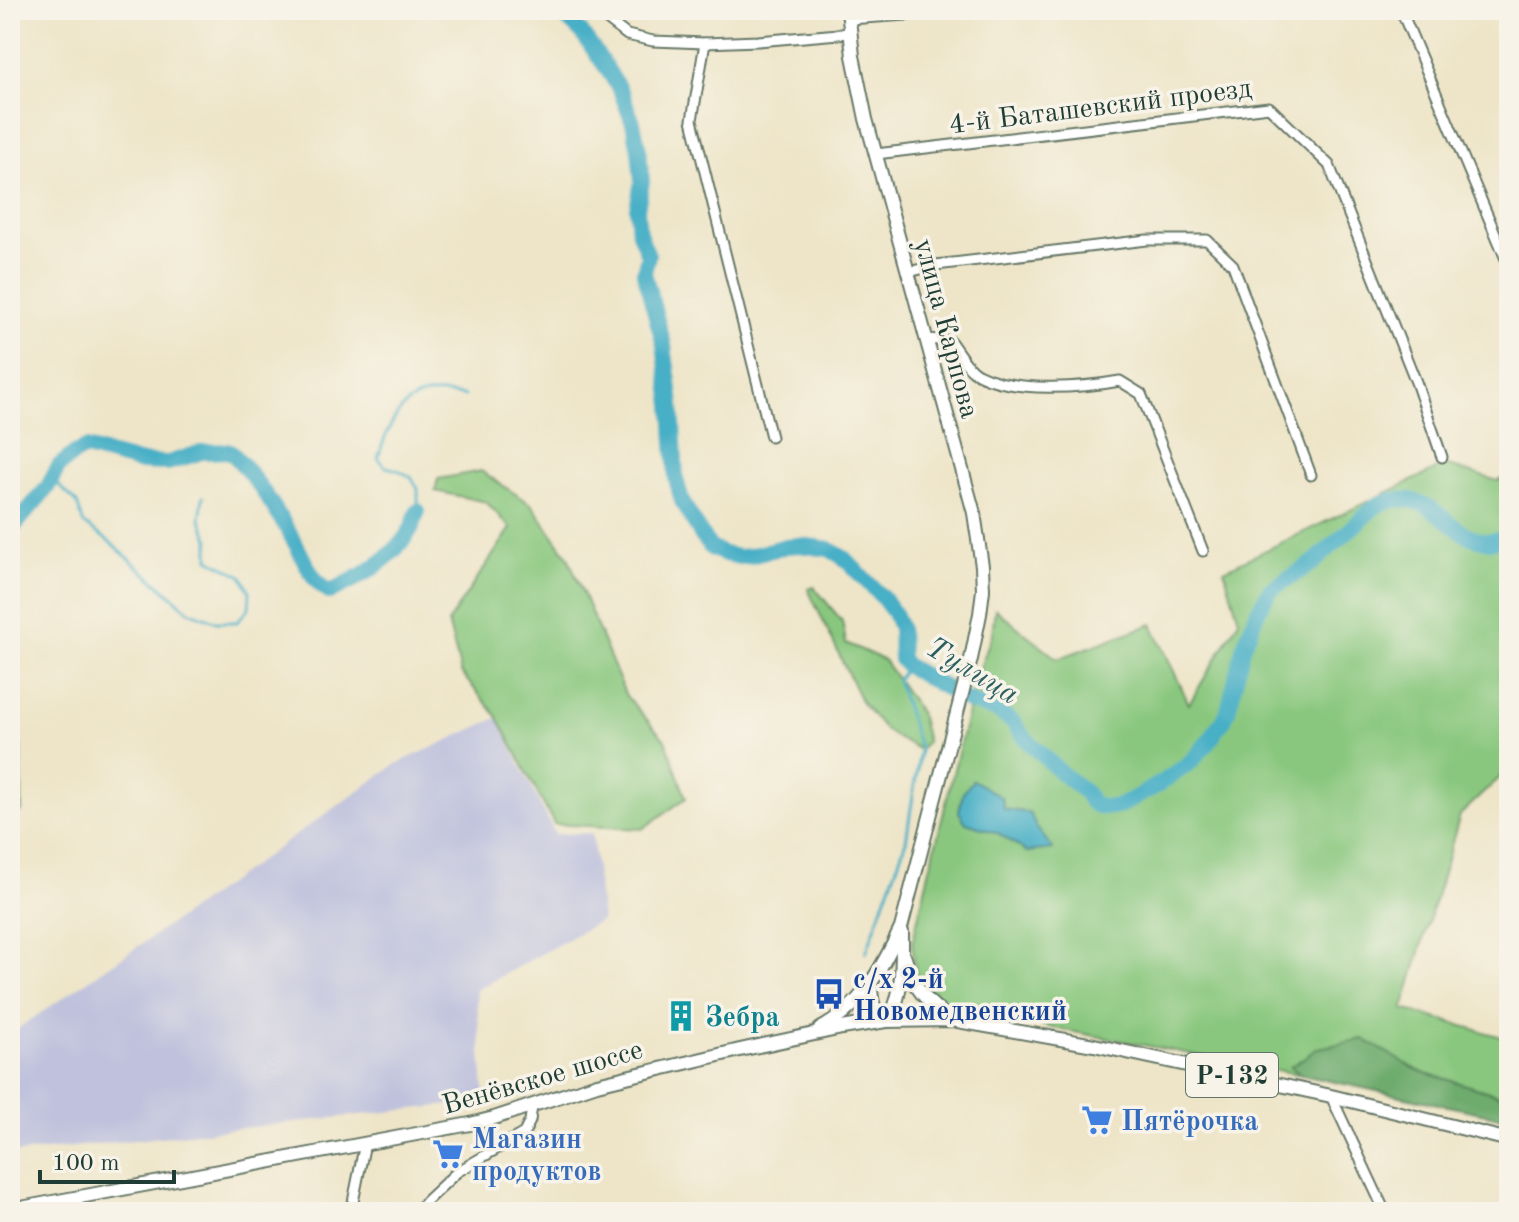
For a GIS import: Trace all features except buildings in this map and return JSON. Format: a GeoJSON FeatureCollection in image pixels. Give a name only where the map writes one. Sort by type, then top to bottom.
{"type":"FeatureCollection","features":[{"type":"Feature","properties":{"kind":"main road","name":"улица Карпова"},"geometry":{"type":"LineString","coordinates":[[849,15],[858,84],[974,513],[983,590],[971,659],[901,928]]}},
{"type":"Feature","properties":{"kind":"main road"},"geometry":{"type":"LineString","coordinates":[[871,984],[876,1012],[886,1021],[897,1004],[901,928]]}},
{"type":"Feature","properties":{"kind":"main road"},"geometry":{"type":"LineString","coordinates":[[797,1039],[835,1021],[871,984],[901,928]]}},
{"type":"Feature","properties":{"kind":"main road"},"geometry":{"type":"LineString","coordinates":[[902,949],[921,995],[952,1020]]}},
{"type":"Feature","properties":{"kind":"main road","name":"Венёвское шоссе"},"geometry":{"type":"LineString","coordinates":[[10,1210],[470,1124],[657,1068],[886,1021],[952,1020],[1094,1045],[1331,1096],[1509,1140]]}},
{"type":"Feature","properties":{"kind":"street"},"geometry":{"type":"LineString","coordinates":[[595,10],[627,35],[653,41],[705,43],[850,33]]}},
{"type":"Feature","properties":{"kind":"street"},"geometry":{"type":"LineString","coordinates":[[849,15],[978,10]]}},
{"type":"Feature","properties":{"kind":"street"},"geometry":{"type":"LineString","coordinates":[[1401,10],[1506,259]]}},
{"type":"Feature","properties":{"kind":"street"},"geometry":{"type":"LineString","coordinates":[[705,43],[692,120],[771,437]]}},
{"type":"Feature","properties":{"kind":"street","name":"4-й Баташевский проезд"},"geometry":{"type":"LineString","coordinates":[[876,154],[1269,107],[1329,165],[1416,382],[1442,457]]}},
{"type":"Feature","properties":{"kind":"street"},"geometry":{"type":"LineString","coordinates":[[909,272],[936,265],[1147,240],[1207,240],[1233,265],[1311,475]]}},
{"type":"Feature","properties":{"kind":"street"},"geometry":{"type":"LineString","coordinates":[[927,339],[950,341],[976,373],[1007,383],[1049,387],[1093,386],[1120,381],[1141,394],[1203,551]]}},
{"type":"Feature","properties":{"kind":"street"},"geometry":{"type":"LineString","coordinates":[[1331,1096],[1385,1212]]}},
{"type":"Feature","properties":{"kind":"street"},"geometry":{"type":"LineString","coordinates":[[417,1212],[457,1172],[524,1133],[532,1106]]}},
{"type":"Feature","properties":{"kind":"street"},"geometry":{"type":"LineString","coordinates":[[351,1212],[365,1143]]}},
{"type":"Feature","properties":{"kind":"shaded area"},"geometry":{"type":"Polygon","coordinates":[[[497,718],[555,834],[592,833],[602,920],[476,990],[485,1101],[10,1154],[10,1034],[396,764],[497,718]]]}},
{"type":"Feature","properties":{"kind":"green space"},"geometry":{"type":"Polygon","coordinates":[[[1445,465],[1498,481],[1509,476],[1509,769],[1460,815],[1403,1009],[1509,1039],[1509,1098],[1419,1071],[1363,1039],[1291,1068],[1302,1075],[1017,1019],[960,1016],[935,1000],[918,978],[912,943],[975,682],[992,634],[995,609],[1057,659],[1152,624],[1189,704],[1239,620],[1224,570],[1445,465]],[[963,793],[959,812],[966,823],[998,833],[1027,852],[1035,827],[1030,813],[1004,809],[963,793]]]}},
{"type":"Feature","properties":{"kind":"green space"},"geometry":{"type":"Polygon","coordinates":[[[481,471],[532,505],[568,557],[626,696],[666,741],[686,798],[642,829],[554,824],[497,716],[461,673],[448,622],[511,528],[486,502],[435,491],[438,479],[481,471]]]}},
{"type":"Feature","properties":{"kind":"green space"},"geometry":{"type":"Polygon","coordinates":[[[814,587],[842,621],[846,643],[884,660],[920,713],[927,742],[920,750],[886,731],[862,703],[808,589],[814,587]]]}},
{"type":"Feature","properties":{"kind":"green space"},"geometry":{"type":"Polygon","coordinates":[[[10,742],[21,747],[22,811],[10,816],[10,742]]]}},
{"type":"Feature","properties":{"kind":"green space"},"geometry":{"type":"Polygon","coordinates":[[[1363,1039],[1419,1071],[1509,1098],[1509,1119],[1302,1075],[1290,1067],[1318,1048],[1363,1039]]]}},
{"type":"Feature","properties":{"kind":"water"},"geometry":{"type":"Polygon","coordinates":[[[973,780],[1002,798],[1004,809],[1030,813],[1036,827],[1053,849],[1027,852],[998,833],[966,823],[959,812],[963,793],[973,780]]]}},
{"type":"Feature","properties":{"kind":"waterway","name":"Тулица"},"geometry":{"type":"LineString","coordinates":[[558,10],[581,32],[606,67],[621,92],[633,123],[642,181],[637,209],[639,233],[648,255],[644,273],[664,345],[672,405],[676,479],[682,501],[702,536],[711,548],[739,557],[799,545],[829,549],[844,558],[894,613],[900,628],[901,659],[907,666],[970,702],[999,712],[1014,723],[1022,735],[1099,807],[1118,807],[1158,785],[1192,761],[1223,722],[1243,648],[1270,590],[1313,563],[1377,505],[1413,500],[1476,538],[1493,541],[1509,536]]}},
{"type":"Feature","properties":{"kind":"waterway"},"geometry":{"type":"LineString","coordinates":[[418,511],[418,489],[411,477],[386,467],[378,458],[383,442],[401,410],[414,399],[432,394],[464,396]]}},
{"type":"Feature","properties":{"kind":"waterway"},"geometry":{"type":"LineString","coordinates":[[10,531],[47,488],[59,466],[86,448],[138,462],[168,463],[202,452],[230,451],[265,494],[313,576],[329,592],[363,574],[395,550],[412,527],[418,511]]}},
{"type":"Feature","properties":{"kind":"waterway"},"geometry":{"type":"LineString","coordinates":[[52,479],[77,503],[84,524],[110,542],[189,611],[217,622],[237,622],[249,608],[250,592],[242,576],[209,559],[209,539],[200,518],[203,497]]}},
{"type":"Feature","properties":{"kind":"waterway"},"geometry":{"type":"LineString","coordinates":[[866,953],[906,841],[920,750],[897,680],[907,666]]}},
{"type":"Feature","properties":{"kind":"place","name":"с/х 2-й Новомедвенский"},"geometry":{"type":"Point","coordinates":[829,994]}},
{"type":"Feature","properties":{"kind":"place","name":"Зебра"},"geometry":{"type":"Point","coordinates":[681,1016]}},
{"type":"Feature","properties":{"kind":"place","name":"Пятёрочка"},"geometry":{"type":"Point","coordinates":[1097,1120]}},
{"type":"Feature","properties":{"kind":"place","name":"Магазин продуктов"},"geometry":{"type":"Point","coordinates":[448,1154]}}]}
